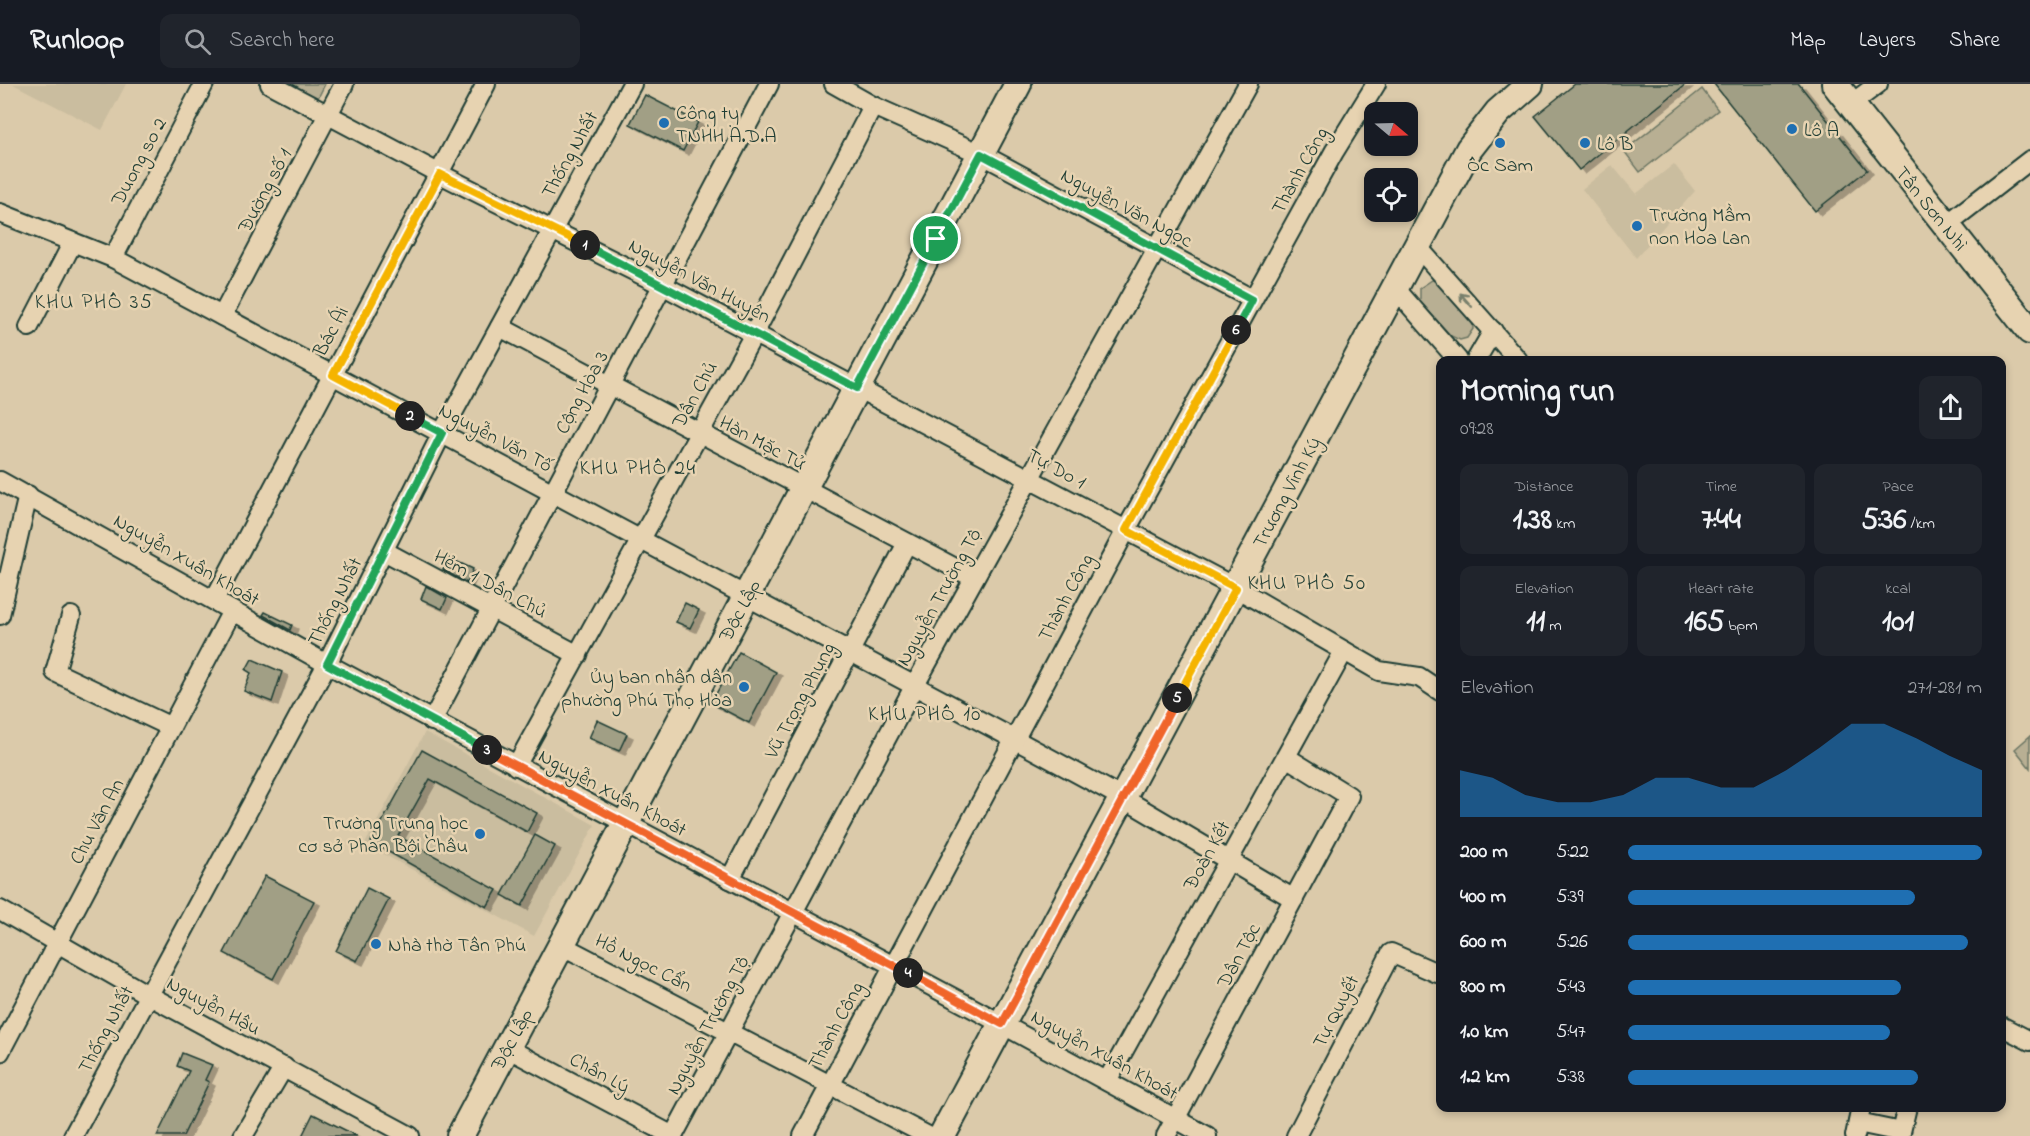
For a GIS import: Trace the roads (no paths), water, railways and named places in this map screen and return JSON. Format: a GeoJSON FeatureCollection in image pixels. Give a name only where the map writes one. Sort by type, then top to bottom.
{"type":"FeatureCollection","features":[{"type":"Feature","properties":{"kind":"street","name":"Duong so 2"},"geometry":{"type":"LineString","coordinates":[[113,258],[204,84]]}},
{"type":"Feature","properties":{"kind":"street","name":"Nguyễn Văn Huyên"},"geometry":{"type":"LineString","coordinates":[[270,84],[440,174],[553,228],[857,388]]}},
{"type":"Feature","properties":{"kind":"street","name":"Đường số 1"},"geometry":{"type":"LineString","coordinates":[[222,316],[329,115],[343,84]]}},
{"type":"Feature","properties":{"kind":"street","name":"Bác Ái"},"geometry":{"type":"LineString","coordinates":[[214,600],[486,84]]}},
{"type":"Feature","properties":{"kind":"street","name":"Thống Nhất"},"geometry":{"type":"LineString","coordinates":[[73,1136],[327,664],[442,433],[632,84]]}},
{"type":"Feature","properties":{"kind":"street","name":"Cộng Hòa 3"},"geometry":{"type":"LineString","coordinates":[[432,721],[493,610],[769,84]]}},
{"type":"Feature","properties":{"kind":"street","name":"Nguyễn Văn Ngọc"},"geometry":{"type":"LineString","coordinates":[[834,84],[873,106],[981,154],[1252,300]]}},
{"type":"Feature","properties":{"kind":"street","name":"Độc Lập"},"geometry":{"type":"LineString","coordinates":[[460,1136],[1018,84]]}},
{"type":"Feature","properties":{"kind":"street","name":"Nguyễn Trường Tộ"},"geometry":{"type":"LineString","coordinates":[[673,1136],[915,685],[1248,84]]}},
{"type":"Feature","properties":{"kind":"street","name":"Thành Công"},"geometry":{"type":"LineString","coordinates":[[803,1136],[892,965],[1126,530],[1334,152],[1376,84]]}},
{"type":"Feature","properties":{"kind":"street","name":"Trương Vĩnh Ký"},"geometry":{"type":"LineString","coordinates":[[942,1136],[1236,588],[1416,244],[1477,136],[1498,112],[1530,84]]}},
{"type":"Feature","properties":{"kind":"street","name":"Tân Sơn Nhì"},"geometry":{"type":"LineString","coordinates":[[1835,84],[2030,331]]}},
{"type":"Feature","properties":{"kind":"street"},"geometry":{"type":"LineString","coordinates":[[1851,104],[1878,84]]}},
{"type":"Feature","properties":{"kind":"street","name":"Dân Chủ"},"geometry":{"type":"LineString","coordinates":[[516,766],[753,334],[873,106]]}},
{"type":"Feature","properties":{"kind":"street"},"geometry":{"type":"LineString","coordinates":[[1946,225],[2030,160]]}},
{"type":"Feature","properties":{"kind":"street","name":"Nguyễn Văn Tố"},"geometry":{"type":"LineString","coordinates":[[0,213],[113,258],[915,685],[1123,798],[1294,899]]}},
{"type":"Feature","properties":{"kind":"street"},"geometry":{"type":"LineString","coordinates":[[29,327],[73,242]]}},
{"type":"Feature","properties":{"kind":"street"},"geometry":{"type":"LineString","coordinates":[[1416,244],[1514,356]]}},
{"type":"Feature","properties":{"kind":"street"},"geometry":{"type":"LineString","coordinates":[[1394,287],[1454,356]]}},
{"type":"Feature","properties":{"kind":"street","name":"Hàn Mặc Tử"},"geometry":{"type":"LineString","coordinates":[[500,327],[974,578]]}},
{"type":"Feature","properties":{"kind":"street"},"geometry":{"type":"LineString","coordinates":[[1478,356],[1492,331]]}},
{"type":"Feature","properties":{"kind":"street","name":"Tự Do 1"},"geometry":{"type":"LineString","coordinates":[[857,388],[1236,588],[1379,671],[1419,678],[1436,689]]}},
{"type":"Feature","properties":{"kind":"street","name":"Nguyễn Xuân Khoát"},"geometry":{"type":"LineString","coordinates":[[0,481],[432,721],[892,965],[1207,1136]]}},
{"type":"Feature","properties":{"kind":"street"},"geometry":{"type":"LineString","coordinates":[[0,615],[6,564],[28,495]]}},
{"type":"Feature","properties":{"kind":"street","name":"Vũ Trọng Phụng"},"geometry":{"type":"LineString","coordinates":[[730,879],[907,543]]}},
{"type":"Feature","properties":{"kind":"street","name":"Hẻm 1 Dân Chủ"},"geometry":{"type":"LineString","coordinates":[[384,551],[578,655]]}},
{"type":"Feature","properties":{"kind":"street","name":"Chu Văn An"},"geometry":{"type":"LineString","coordinates":[[0,1052],[232,610]]}},
{"type":"Feature","properties":{"kind":"street"},"geometry":{"type":"LineString","coordinates":[[71,616],[55,672],[171,727]]}},
{"type":"Feature","properties":{"kind":"street","name":"Đoàn Kết"},"geometry":{"type":"LineString","coordinates":[[1107,1081],[1344,651]]}},
{"type":"Feature","properties":{"kind":"street","name":"Dân Tộc"},"geometry":{"type":"LineString","coordinates":[[1166,1136],[1349,796],[1286,757]]}},
{"type":"Feature","properties":{"kind":"street","name":"Nguyễn Hậu"},"geometry":{"type":"LineString","coordinates":[[0,910],[148,995],[410,1136]]}},
{"type":"Feature","properties":{"kind":"street","name":"Hồ Ngọc Cẩn"},"geometry":{"type":"LineString","coordinates":[[561,945],[928,1136]]}},
{"type":"Feature","properties":{"kind":"street","name":"Tự Quyết"},"geometry":{"type":"LineString","coordinates":[[1296,1136],[1390,952],[1436,974]]}},
{"type":"Feature","properties":{"kind":"street"},"geometry":{"type":"LineString","coordinates":[[2006,1029],[2030,1041]]}},
{"type":"Feature","properties":{"kind":"street","name":"Chân Lý"},"geometry":{"type":"LineString","coordinates":[[507,1048],[673,1136]]}},
{"type":"Feature","properties":{"kind":"street"},"geometry":{"type":"LineString","coordinates":[[243,1136],[284,1067]]}},
{"type":"Feature","properties":{"kind":"street"},"geometry":{"type":"LineString","coordinates":[[1858,1122],[1901,1134],[1906,1112]]}},
{"type":"Feature","properties":{"kind":"place","name":"Công ty TNHH A.D.A"},"geometry":{"type":"Point","coordinates":[664,123]}},
{"type":"Feature","properties":{"kind":"place","name":"Lô A"},"geometry":{"type":"Point","coordinates":[1792,129]}},
{"type":"Feature","properties":{"kind":"place","name":"Ốc Sam"},"geometry":{"type":"Point","coordinates":[1500,143]}},
{"type":"Feature","properties":{"kind":"place","name":"Lô B"},"geometry":{"type":"Point","coordinates":[1585,143]}},
{"type":"Feature","properties":{"kind":"place","name":"Trường Mầm non Hoa Lan"},"geometry":{"type":"Point","coordinates":[1637,226]}},
{"type":"Feature","properties":{"kind":"place","name":"Ủy ban nhân dân phường Phú Thọ Hòa"},"geometry":{"type":"Point","coordinates":[744,687]}},
{"type":"Feature","properties":{"kind":"place","name":"Trường Trung học cơ sở Phan Bội Châu"},"geometry":{"type":"Point","coordinates":[480,834]}},
{"type":"Feature","properties":{"kind":"place","name":"Nhà thờ Tân Phú"},"geometry":{"type":"Point","coordinates":[376,944]}},
{"type":"Feature","properties":{"kind":"district","name":"KHU PHỐ 35"},"geometry":{"type":"Point","coordinates":[94,301]}},
{"type":"Feature","properties":{"kind":"district","name":"KHU PHỐ 24"},"geometry":{"type":"Point","coordinates":[638,467]}},
{"type":"Feature","properties":{"kind":"district","name":"KHU PHỐ 50"},"geometry":{"type":"Point","coordinates":[1307,582]}},
{"type":"Feature","properties":{"kind":"district","name":"KHU PHỐ 10"},"geometry":{"type":"Point","coordinates":[925,713]}}]}
